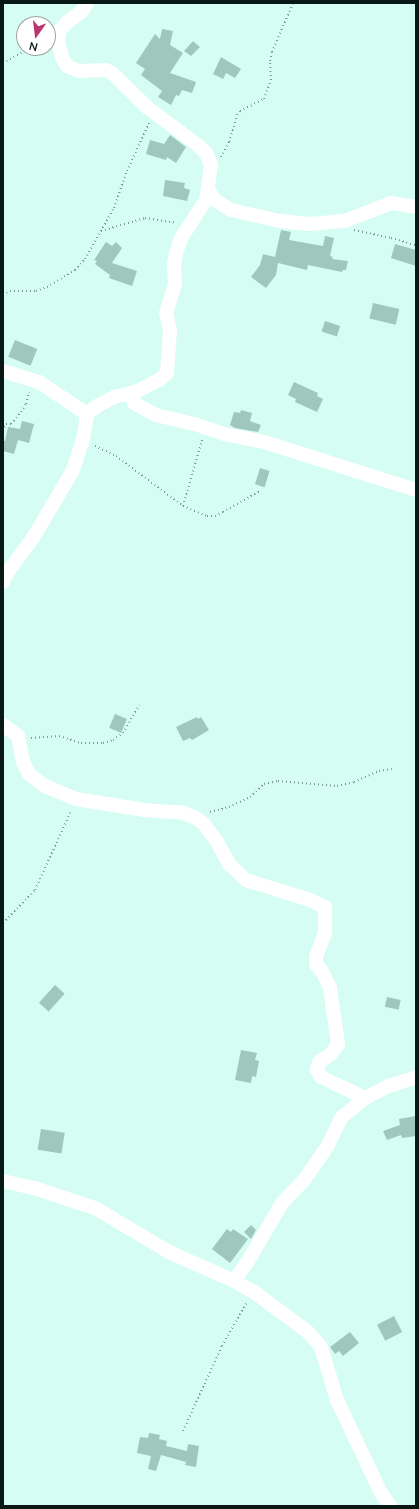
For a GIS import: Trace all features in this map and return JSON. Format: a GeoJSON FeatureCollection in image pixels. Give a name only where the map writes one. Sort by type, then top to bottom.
{"type":"FeatureCollection","features":[{"type":"Feature","properties":{"kind":"street"},"geometry":{"type":"LineString","coordinates":[[3,582],[7,572],[33,538],[72,472],[83,440],[87,414],[97,406],[114,397],[135,392],[159,380],[167,373],[170,330],[166,313],[175,284],[174,264],[177,246],[201,209],[208,190],[211,165],[206,153],[199,146],[148,108],[112,73],[106,70],[79,71],[67,66],[62,57],[58,40],[60,30],[81,12],[87,3]]}},
{"type":"Feature","properties":{"kind":"street"},"geometry":{"type":"LineString","coordinates":[[208,190],[215,200],[222,206],[244,214],[309,224],[345,221],[391,204],[416,207]]}},
{"type":"Feature","properties":{"kind":"street"},"geometry":{"type":"LineString","coordinates":[[3,371],[39,382],[87,414]]}},
{"type":"Feature","properties":{"kind":"street"},"geometry":{"type":"LineString","coordinates":[[135,392],[133,397],[134,403],[156,415],[224,434],[264,442],[416,490]]}},
{"type":"Feature","properties":{"kind":"street"},"geometry":{"type":"LineString","coordinates":[[3,725],[18,736],[23,762],[29,774],[45,786],[76,799],[194,817],[203,823],[216,840],[230,865],[246,880],[310,900],[325,908],[325,933],[316,957],[316,964],[323,973],[330,988],[338,1044],[331,1054],[319,1062],[318,1070],[321,1077],[364,1098]]}},
{"type":"Feature","properties":{"kind":"street"},"geometry":{"type":"LineString","coordinates":[[234,1281],[248,1261],[282,1203],[304,1180],[327,1147],[341,1118],[364,1098],[389,1086],[416,1077]]}},
{"type":"Feature","properties":{"kind":"street"},"geometry":{"type":"LineString","coordinates":[[3,1181],[34,1188],[95,1208],[168,1252],[234,1281],[254,1292],[308,1332],[322,1347],[337,1400],[382,1493],[390,1506]]}},
{"type":"Feature","properties":{"kind":"path"},"geometry":{"type":"LineString","coordinates":[[211,165],[226,150],[237,115],[240,111],[264,99],[271,80],[270,61],[272,52],[293,3]]}},
{"type":"Feature","properties":{"kind":"path"},"geometry":{"type":"LineString","coordinates":[[3,64],[16,56]]}},
{"type":"Feature","properties":{"kind":"path"},"geometry":{"type":"LineString","coordinates":[[3,295],[16,290],[36,291],[75,270],[85,259],[114,208],[127,171],[148,127],[150,120],[148,108]]}},
{"type":"Feature","properties":{"kind":"path"},"geometry":{"type":"LineString","coordinates":[[102,231],[145,218],[189,227]]}},
{"type":"Feature","properties":{"kind":"path"},"geometry":{"type":"LineString","coordinates":[[345,221],[350,228],[356,232],[391,238],[416,245]]}},
{"type":"Feature","properties":{"kind":"path"},"geometry":{"type":"LineString","coordinates":[[3,431],[6,424],[11,424],[26,404],[30,378]]}},
{"type":"Feature","properties":{"kind":"path"},"geometry":{"type":"LineString","coordinates":[[183,506],[206,428]]}},
{"type":"Feature","properties":{"kind":"path"},"geometry":{"type":"LineString","coordinates":[[83,440],[116,456],[158,489],[183,506],[207,516],[215,516],[260,491]]}},
{"type":"Feature","properties":{"kind":"path"},"geometry":{"type":"LineString","coordinates":[[18,736],[32,738],[59,736],[81,742],[103,743],[113,740],[123,733],[139,705]]}},
{"type":"Feature","properties":{"kind":"path"},"geometry":{"type":"LineString","coordinates":[[194,817],[229,807],[250,797],[264,784],[278,781],[337,786],[354,782],[379,771],[392,769]]}},
{"type":"Feature","properties":{"kind":"path"},"geometry":{"type":"LineString","coordinates":[[3,923],[35,890],[76,799]]}},
{"type":"Feature","properties":{"kind":"path"},"geometry":{"type":"LineString","coordinates":[[184,1431],[222,1346],[254,1292]]}},
{"type":"Feature","properties":{"kind":"building"},"geometry":{"type":"Polygon","coordinates":[[[162,29],[173,31],[170,45],[183,53],[170,73],[196,82],[192,93],[182,90],[179,96],[176,95],[171,105],[158,97],[162,91],[141,75],[145,69],[136,63],[155,34],[160,39],[162,29]]]}},
{"type":"Feature","properties":{"kind":"building"},"geometry":{"type":"Polygon","coordinates":[[[193,41],[200,47],[191,56],[184,51],[193,41]]]}},
{"type":"Feature","properties":{"kind":"building"},"geometry":{"type":"Polygon","coordinates":[[[221,57],[241,69],[235,78],[226,73],[223,79],[213,74],[221,57]]]}},
{"type":"Feature","properties":{"kind":"building"},"geometry":{"type":"Polygon","coordinates":[[[170,135],[186,147],[176,163],[167,157],[166,160],[146,154],[150,140],[164,144],[170,135]]]}},
{"type":"Feature","properties":{"kind":"building"},"geometry":{"type":"Polygon","coordinates":[[[165,180],[185,183],[184,188],[190,190],[187,201],[163,196],[165,180]]]}},
{"type":"Feature","properties":{"kind":"building"},"geometry":{"type":"Polygon","coordinates":[[[281,230],[291,232],[289,240],[323,246],[325,236],[334,238],[330,256],[333,257],[332,259],[348,261],[346,270],[343,270],[342,272],[308,265],[307,270],[278,263],[276,275],[266,288],[251,277],[260,265],[263,254],[275,257],[281,230]]]}},
{"type":"Feature","properties":{"kind":"building"},"geometry":{"type":"Polygon","coordinates":[[[106,242],[112,246],[116,242],[122,248],[112,263],[137,271],[132,286],[109,278],[110,275],[95,264],[97,261],[94,260],[106,242]]]}},
{"type":"Feature","properties":{"kind":"building"},"geometry":{"type":"Polygon","coordinates":[[[395,244],[416,250],[416,266],[391,258],[395,244]]]}},
{"type":"Feature","properties":{"kind":"building"},"geometry":{"type":"Polygon","coordinates":[[[373,303],[399,309],[396,325],[369,319],[373,303]]]}},
{"type":"Feature","properties":{"kind":"building"},"geometry":{"type":"Polygon","coordinates":[[[325,321],[340,326],[337,336],[322,331],[325,321]]]}},
{"type":"Feature","properties":{"kind":"building"},"geometry":{"type":"Polygon","coordinates":[[[15,340],[37,349],[31,366],[8,357],[15,340]]]}},
{"type":"Feature","properties":{"kind":"building"},"geometry":{"type":"Polygon","coordinates":[[[294,382],[318,393],[317,396],[323,399],[317,412],[295,402],[296,399],[288,395],[294,382]]]}},
{"type":"Feature","properties":{"kind":"building"},"geometry":{"type":"Polygon","coordinates":[[[241,410],[252,413],[250,421],[261,425],[258,432],[235,428],[230,425],[234,412],[240,413],[241,410]]]}},
{"type":"Feature","properties":{"kind":"building"},"geometry":{"type":"Polygon","coordinates":[[[22,421],[34,424],[29,443],[18,440],[14,454],[3,451],[3,441],[5,441],[8,427],[20,429],[22,421]]]}},
{"type":"Feature","properties":{"kind":"building"},"geometry":{"type":"Polygon","coordinates":[[[260,468],[270,471],[265,487],[255,484],[260,468]]]}},
{"type":"Feature","properties":{"kind":"building"},"geometry":{"type":"Polygon","coordinates":[[[115,714],[127,719],[121,733],[109,728],[115,714]]]}},
{"type":"Feature","properties":{"kind":"building"},"geometry":{"type":"Polygon","coordinates":[[[197,717],[198,719],[201,717],[209,730],[192,740],[190,738],[183,741],[176,727],[197,717]]]}},
{"type":"Feature","properties":{"kind":"building"},"geometry":{"type":"Polygon","coordinates":[[[55,985],[65,994],[49,1012],[39,1003],[55,985]]]}},
{"type":"Feature","properties":{"kind":"building"},"geometry":{"type":"Polygon","coordinates":[[[387,997],[401,1000],[399,1010],[385,1007],[387,997]]]}},
{"type":"Feature","properties":{"kind":"building"},"geometry":{"type":"Polygon","coordinates":[[[241,1050],[257,1053],[255,1060],[259,1061],[256,1077],[252,1076],[251,1083],[235,1080],[241,1050]]]}},
{"type":"Feature","properties":{"kind":"building"},"geometry":{"type":"Polygon","coordinates":[[[416,1116],[416,1136],[402,1138],[401,1135],[387,1140],[383,1131],[400,1125],[399,1119],[416,1116]]]}},
{"type":"Feature","properties":{"kind":"building"},"geometry":{"type":"Polygon","coordinates":[[[41,1129],[65,1133],[61,1153],[38,1150],[41,1129]]]}},
{"type":"Feature","properties":{"kind":"building"},"geometry":{"type":"Polygon","coordinates":[[[251,1225],[256,1230],[251,1239],[244,1232],[251,1225]]]}},
{"type":"Feature","properties":{"kind":"building"},"geometry":{"type":"Polygon","coordinates":[[[227,1229],[231,1232],[233,1229],[248,1239],[230,1263],[212,1249],[227,1229]]]}},
{"type":"Feature","properties":{"kind":"building"},"geometry":{"type":"Polygon","coordinates":[[[394,1316],[402,1332],[385,1341],[377,1325],[394,1316]]]}},
{"type":"Feature","properties":{"kind":"building"},"geometry":{"type":"Polygon","coordinates":[[[350,1332],[359,1343],[343,1356],[339,1351],[335,1354],[330,1347],[350,1332]]]}},
{"type":"Feature","properties":{"kind":"building"},"geometry":{"type":"Polygon","coordinates":[[[149,1433],[160,1435],[159,1439],[167,1441],[166,1446],[187,1451],[188,1444],[199,1446],[196,1467],[185,1465],[186,1462],[161,1455],[156,1471],[148,1469],[151,1456],[137,1453],[140,1437],[148,1438],[149,1433]]]}}]}
